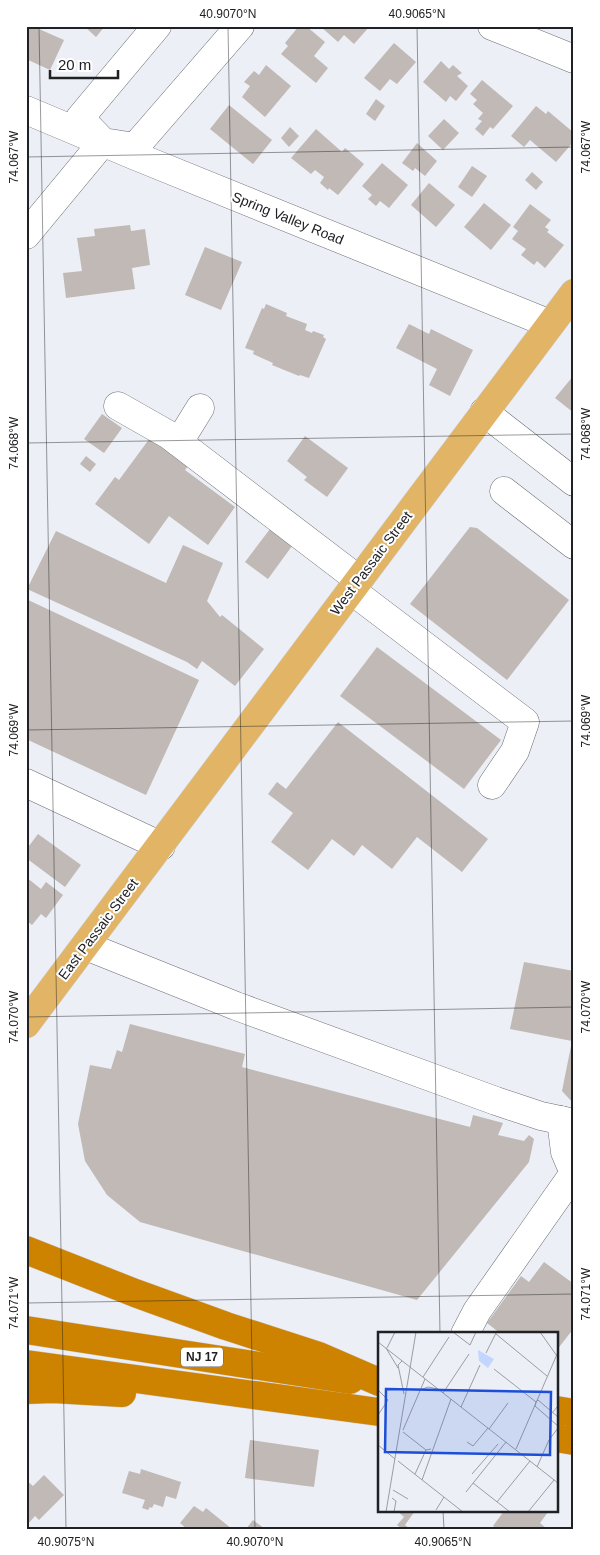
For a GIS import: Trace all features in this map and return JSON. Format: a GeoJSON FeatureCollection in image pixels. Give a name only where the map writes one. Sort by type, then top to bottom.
{"type":"FeatureCollection","features":[{"type":"Feature","properties":{"kind":"highway"},"geometry":{"type":"LineString","coordinates":[[26,1250],[226,1326],[319,1356],[378,1383]]}},
{"type":"Feature","properties":{"kind":"highway","name":"NJ 17"},"geometry":{"type":"LineString","coordinates":[[26,1330],[378,1383]]}},
{"type":"Feature","properties":{"kind":"highway","name":"NJ 17"},"geometry":{"type":"LineString","coordinates":[[26,1364],[378,1412]]}},
{"type":"Feature","properties":{"kind":"highway"},"geometry":{"type":"LineString","coordinates":[[26,1390],[54,1389],[320,1403]]}},
{"type":"Feature","properties":{"kind":"highway"},"geometry":{"type":"LineString","coordinates":[[558,1410],[574,1413]]}},
{"type":"Feature","properties":{"kind":"highway"},"geometry":{"type":"LineString","coordinates":[[558,1438],[574,1440]]}},
{"type":"Feature","properties":{"kind":"main road","name":"West Passaic Street"},"geometry":{"type":"LineString","coordinates":[[165,840],[574,293]]}},
{"type":"Feature","properties":{"kind":"main road","name":"East Passaic Street"},"geometry":{"type":"LineString","coordinates":[[29,1016],[86,946],[165,840]]}},
{"type":"Feature","properties":{"kind":"street"},"geometry":{"type":"LineString","coordinates":[[157,26],[80,118],[103,142],[135,147],[240,26]]}},
{"type":"Feature","properties":{"kind":"street"},"geometry":{"type":"LineString","coordinates":[[492,26],[574,59]]}},
{"type":"Feature","properties":{"kind":"street","name":"Spring Valley Road"},"geometry":{"type":"LineString","coordinates":[[26,110],[550,324]]}},
{"type":"Feature","properties":{"kind":"street"},"geometry":{"type":"LineString","coordinates":[[26,235],[103,142]]}},
{"type":"Feature","properties":{"kind":"street"},"geometry":{"type":"LineString","coordinates":[[118,406],[179,442],[525,722],[515,751],[492,785]]}},
{"type":"Feature","properties":{"kind":"street"},"geometry":{"type":"LineString","coordinates":[[179,442],[200,408]]}},
{"type":"Feature","properties":{"kind":"street"},"geometry":{"type":"LineString","coordinates":[[484,412],[574,482]]}},
{"type":"Feature","properties":{"kind":"street"},"geometry":{"type":"LineString","coordinates":[[504,491],[574,545]]}},
{"type":"Feature","properties":{"kind":"street"},"geometry":{"type":"LineString","coordinates":[[26,783],[165,840]]}},
{"type":"Feature","properties":{"kind":"street"},"geometry":{"type":"LineString","coordinates":[[86,946],[236,1006],[541,1116],[567,1122],[565,1152],[574,1173],[478,1311],[466,1332]]}},
{"type":"Feature","properties":{"kind":"building"},"geometry":{"type":"Polygon","coordinates":[[[26,26],[32,26],[64,40],[50,70],[26,59],[26,26]]]}},
{"type":"Feature","properties":{"kind":"building"},"geometry":{"type":"Polygon","coordinates":[[[84,26],[105,26],[96,37],[84,26]]]}},
{"type":"Feature","properties":{"kind":"building"},"geometry":{"type":"Polygon","coordinates":[[[299,26],[306,26],[325,42],[314,56],[328,68],[316,83],[281,54],[288,46],[285,43],[299,26]]]}},
{"type":"Feature","properties":{"kind":"building"},"geometry":{"type":"Polygon","coordinates":[[[320,26],[370,26],[354,44],[344,35],[338,42],[320,26]]]}},
{"type":"Feature","properties":{"kind":"building"},"geometry":{"type":"Polygon","coordinates":[[[394,43],[416,62],[397,84],[390,79],[380,91],[364,78],[394,43]]]}},
{"type":"Feature","properties":{"kind":"building"},"geometry":{"type":"Polygon","coordinates":[[[441,61],[449,69],[453,65],[462,73],[457,76],[468,86],[456,101],[450,96],[446,102],[423,82],[441,61]]]}},
{"type":"Feature","properties":{"kind":"building"},"geometry":{"type":"Polygon","coordinates":[[[266,65],[291,86],[265,117],[242,97],[250,86],[244,82],[254,71],[259,75],[266,65]]]}},
{"type":"Feature","properties":{"kind":"building"},"geometry":{"type":"Polygon","coordinates":[[[482,80],[513,106],[493,129],[490,127],[483,136],[475,129],[482,121],[478,119],[483,113],[473,104],[477,100],[470,94],[482,80]]]}},
{"type":"Feature","properties":{"kind":"building"},"geometry":{"type":"Polygon","coordinates":[[[376,99],[385,106],[375,121],[366,114],[376,99]]]}},
{"type":"Feature","properties":{"kind":"building"},"geometry":{"type":"Polygon","coordinates":[[[229,105],[272,140],[253,164],[210,129],[229,105]]]}},
{"type":"Feature","properties":{"kind":"building"},"geometry":{"type":"Polygon","coordinates":[[[536,106],[546,114],[548,111],[574,133],[574,141],[556,162],[530,140],[524,147],[511,136],[536,106]]]}},
{"type":"Feature","properties":{"kind":"building"},"geometry":{"type":"Polygon","coordinates":[[[444,119],[459,133],[443,150],[428,136],[444,119]]]}},
{"type":"Feature","properties":{"kind":"building"},"geometry":{"type":"Polygon","coordinates":[[[290,127],[299,136],[289,147],[281,138],[290,127]]]}},
{"type":"Feature","properties":{"kind":"building"},"geometry":{"type":"Polygon","coordinates":[[[316,129],[342,152],[345,148],[364,164],[338,195],[320,183],[324,177],[315,170],[311,174],[291,158],[316,129]]]}},
{"type":"Feature","properties":{"kind":"building"},"geometry":{"type":"Polygon","coordinates":[[[417,143],[437,161],[425,176],[415,168],[413,171],[402,163],[417,143]]]}},
{"type":"Feature","properties":{"kind":"building"},"geometry":{"type":"Polygon","coordinates":[[[382,163],[408,185],[389,208],[380,201],[376,206],[368,199],[372,195],[362,186],[382,163]]]}},
{"type":"Feature","properties":{"kind":"building"},"geometry":{"type":"Polygon","coordinates":[[[472,166],[487,176],[472,197],[458,187],[472,166]]]}},
{"type":"Feature","properties":{"kind":"building"},"geometry":{"type":"Polygon","coordinates":[[[532,172],[543,182],[536,190],[525,180],[532,172]]]}},
{"type":"Feature","properties":{"kind":"building"},"geometry":{"type":"Polygon","coordinates":[[[429,183],[455,205],[436,227],[411,205],[429,183]]]}},
{"type":"Feature","properties":{"kind":"building"},"geometry":{"type":"Polygon","coordinates":[[[484,203],[511,225],[491,250],[464,227],[484,203]]]}},
{"type":"Feature","properties":{"kind":"building"},"geometry":{"type":"Polygon","coordinates":[[[530,204],[551,220],[545,227],[549,230],[547,232],[564,245],[545,268],[537,261],[534,265],[521,255],[526,249],[512,239],[518,231],[513,227],[530,204]]]}},
{"type":"Feature","properties":{"kind":"building"},"geometry":{"type":"Polygon","coordinates":[[[130,225],[131,231],[145,229],[150,265],[132,268],[135,289],[66,298],[63,273],[82,271],[77,238],[95,236],[94,229],[130,225]]]}},
{"type":"Feature","properties":{"kind":"building"},"geometry":{"type":"Polygon","coordinates":[[[205,247],[242,262],[221,310],[185,295],[205,247]]]}},
{"type":"Feature","properties":{"kind":"building"},"geometry":{"type":"Polygon","coordinates":[[[266,304],[287,313],[286,316],[307,324],[305,330],[324,335],[323,337],[326,339],[309,378],[272,365],[273,363],[253,354],[254,351],[245,348],[262,308],[264,309],[266,304]]]}},
{"type":"Feature","properties":{"kind":"building"},"geometry":{"type":"Polygon","coordinates":[[[409,324],[429,334],[431,329],[473,350],[450,396],[429,385],[437,369],[396,348],[409,324]]]}},
{"type":"Feature","properties":{"kind":"building"},"geometry":{"type":"Polygon","coordinates":[[[574,375],[574,413],[555,398],[574,375]]]}},
{"type":"Feature","properties":{"kind":"building"},"geometry":{"type":"Polygon","coordinates":[[[102,414],[122,428],[104,453],[84,439],[102,414]]]}},
{"type":"Feature","properties":{"kind":"building"},"geometry":{"type":"Polygon","coordinates":[[[305,436],[348,468],[327,497],[304,480],[307,477],[287,461],[305,436]]]}},
{"type":"Feature","properties":{"kind":"building"},"geometry":{"type":"Polygon","coordinates":[[[150,438],[188,466],[185,470],[235,507],[208,545],[169,516],[149,544],[95,504],[115,477],[119,480],[150,438]]]}},
{"type":"Feature","properties":{"kind":"building"},"geometry":{"type":"Polygon","coordinates":[[[86,456],[96,464],[90,472],[80,464],[86,456]]]}},
{"type":"Feature","properties":{"kind":"building"},"geometry":{"type":"Polygon","coordinates":[[[470,527],[477,528],[569,600],[507,680],[410,604],[470,527]]]}},
{"type":"Feature","properties":{"kind":"building"},"geometry":{"type":"Polygon","coordinates":[[[270,529],[292,546],[268,579],[245,562],[270,529]]]}},
{"type":"Feature","properties":{"kind":"building"},"geometry":{"type":"Polygon","coordinates":[[[56,531],[166,583],[183,545],[223,563],[207,601],[220,617],[222,615],[264,649],[235,686],[202,661],[197,669],[187,662],[27,589],[56,531]]]}},
{"type":"Feature","properties":{"kind":"building"},"geometry":{"type":"Polygon","coordinates":[[[26,599],[199,680],[146,795],[26,739],[26,599]]]}},
{"type":"Feature","properties":{"kind":"building"},"geometry":{"type":"Polygon","coordinates":[[[377,647],[501,740],[464,789],[340,696],[377,647]]]}},
{"type":"Feature","properties":{"kind":"building"},"geometry":{"type":"Polygon","coordinates":[[[338,722],[488,839],[462,872],[417,837],[392,869],[362,845],[354,856],[332,839],[308,870],[271,842],[293,813],[268,794],[277,782],[286,789],[338,722]]]}},
{"type":"Feature","properties":{"kind":"building"},"geometry":{"type":"Polygon","coordinates":[[[38,834],[81,865],[65,887],[26,858],[26,850],[38,834]]]}},
{"type":"Feature","properties":{"kind":"building"},"geometry":{"type":"Polygon","coordinates":[[[26,877],[41,889],[46,882],[63,895],[46,918],[41,914],[32,925],[26,920],[26,877]]]}},
{"type":"Feature","properties":{"kind":"building"},"geometry":{"type":"Polygon","coordinates":[[[524,962],[574,971],[574,1104],[562,1091],[572,1041],[510,1029],[524,962]]]}},
{"type":"Feature","properties":{"kind":"building"},"geometry":{"type":"Polygon","coordinates":[[[130,1024],[245,1054],[242,1067],[470,1127],[473,1115],[503,1123],[498,1135],[524,1141],[529,1135],[534,1139],[529,1162],[417,1300],[140,1222],[107,1195],[85,1161],[78,1124],[90,1065],[111,1069],[117,1050],[122,1052],[130,1024]]]}},
{"type":"Feature","properties":{"kind":"building"},"geometry":{"type":"Polygon","coordinates":[[[544,1262],[574,1284],[574,1328],[558,1348],[558,1332],[498,1332],[487,1323],[521,1276],[529,1282],[544,1262]]]}},
{"type":"Feature","properties":{"kind":"building"},"geometry":{"type":"Polygon","coordinates":[[[250,1440],[319,1450],[314,1487],[245,1478],[250,1440]]]}},
{"type":"Feature","properties":{"kind":"building"},"geometry":{"type":"Polygon","coordinates":[[[141,1469],[181,1482],[176,1499],[166,1496],[163,1507],[154,1504],[148,1510],[142,1508],[145,1500],[122,1493],[129,1471],[140,1474],[141,1469]]]}},
{"type":"Feature","properties":{"kind":"building"},"geometry":{"type":"Polygon","coordinates":[[[44,1475],[64,1495],[39,1520],[35,1516],[26,1526],[26,1480],[33,1486],[44,1475]]]}},
{"type":"Feature","properties":{"kind":"building"},"geometry":{"type":"Polygon","coordinates":[[[194,1506],[203,1512],[206,1508],[232,1529],[187,1529],[180,1523],[194,1506]]]}},
{"type":"Feature","properties":{"kind":"building"},"geometry":{"type":"Polygon","coordinates":[[[398,1512],[414,1512],[405,1525],[410,1529],[402,1529],[397,1525],[404,1517],[398,1512]]]}},
{"type":"Feature","properties":{"kind":"building"},"geometry":{"type":"Polygon","coordinates":[[[503,1512],[548,1512],[540,1523],[547,1529],[497,1529],[493,1526],[503,1512]]]}},
{"type":"Feature","properties":{"kind":"building"},"geometry":{"type":"Polygon","coordinates":[[[253,1520],[265,1529],[246,1529],[253,1520]]]}}]}
